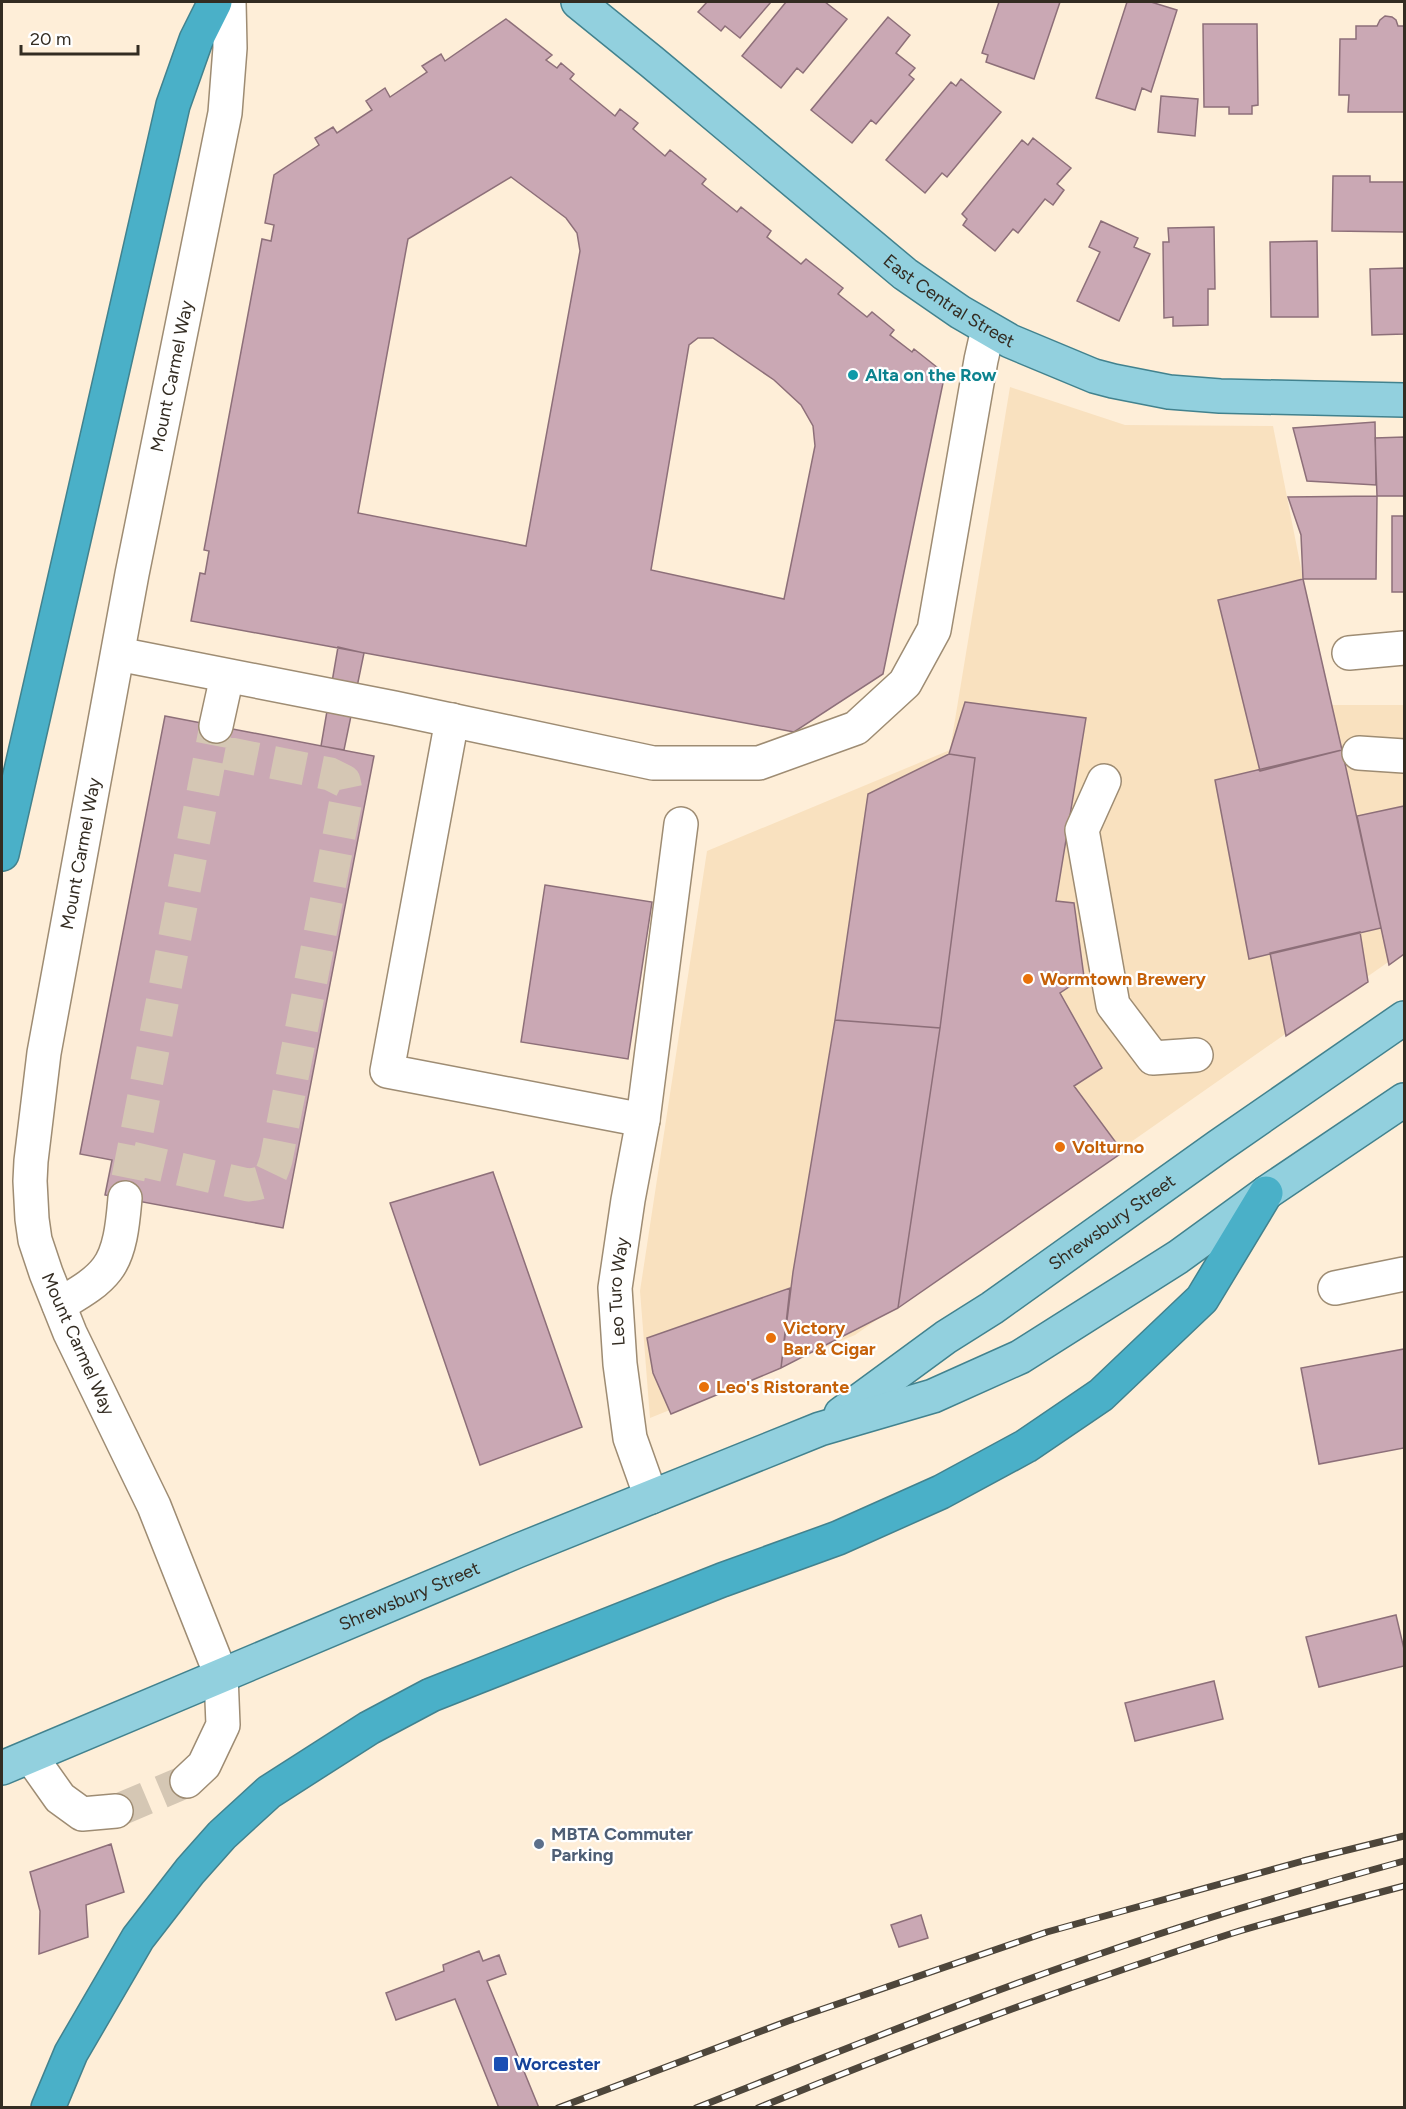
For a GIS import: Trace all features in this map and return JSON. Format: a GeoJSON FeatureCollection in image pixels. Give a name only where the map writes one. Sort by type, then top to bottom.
{"type":"FeatureCollection","features":[{"type":"Feature","properties":{"kind":"highway"},"geometry":{"type":"LineString","coordinates":[[2,854],[173,105],[196,40],[215,2]]}},
{"type":"Feature","properties":{"kind":"highway"},"geometry":{"type":"LineString","coordinates":[[48,2108],[71,2053],[138,1938],[177,1886],[222,1835],[269,1792],[369,1728],[431,1695],[722,1580],[838,1538],[941,1492],[1026,1446],[1101,1395],[1202,1299],[1266,1193]]}},
{"type":"Feature","properties":{"kind":"main road","name":"East Central Street"},"geometry":{"type":"LineString","coordinates":[[578,2],[905,274],[960,312],[1026,348],[1078,370],[1113,381],[1159,390],[1220,396],[1404,400]]}},
{"type":"Feature","properties":{"kind":"main road","name":"Shrewsbury Street"},"geometry":{"type":"LineString","coordinates":[[820,1429],[946,1337],[992,1308],[1219,1146],[1404,1018]]}},
{"type":"Feature","properties":{"kind":"main road","name":"Shrewsbury Street"},"geometry":{"type":"LineString","coordinates":[[16,1763],[221,1675],[651,1497],[820,1429],[933,1396],[1020,1357],[1178,1257],[1266,1193],[1404,1100]]}},
{"type":"Feature","properties":{"kind":"street","name":"Mount Carmel Way"},"geometry":{"type":"LineString","coordinates":[[187,1781],[204,1765],[223,1725],[221,1675],[154,1506],[75,1344],[59,1305],[36,1240],[31,1200],[31,1161],[44,1053],[135,562],[225,113],[230,48],[229,2]]}},
{"type":"Feature","properties":{"kind":"street"},"geometry":{"type":"LineString","coordinates":[[118,654],[452,720],[653,763],[759,763],[856,728],[905,683],[934,630],[988,329]]}},
{"type":"Feature","properties":{"kind":"street"},"geometry":{"type":"LineString","coordinates":[[1349,653],[1404,648]]}},
{"type":"Feature","properties":{"kind":"street"},"geometry":{"type":"LineString","coordinates":[[216,726],[227,676]]}},
{"type":"Feature","properties":{"kind":"street"},"geometry":{"type":"LineString","coordinates":[[452,720],[387,1071],[643,1120]]}},
{"type":"Feature","properties":{"kind":"street"},"geometry":{"type":"LineString","coordinates":[[1359,753],[1404,756]]}},
{"type":"Feature","properties":{"kind":"street"},"geometry":{"type":"LineString","coordinates":[[1104,781],[1082,830],[1113,1005],[1153,1058],[1196,1055]]}},
{"type":"Feature","properties":{"kind":"street","name":"Leo Turo Way"},"geometry":{"type":"LineString","coordinates":[[651,1497],[630,1438],[620,1365],[615,1288],[643,1120],[681,824]]}},
{"type":"Feature","properties":{"kind":"street"},"geometry":{"type":"LineString","coordinates":[[59,1305],[87,1288],[107,1269],[116,1250],[123,1221],[125,1198]]}},
{"type":"Feature","properties":{"kind":"street"},"geometry":{"type":"LineString","coordinates":[[1335,1288],[1404,1274]]}},
{"type":"Feature","properties":{"kind":"street"},"geometry":{"type":"LineString","coordinates":[[16,1763],[82,1814],[116,1811]]}},
{"type":"Feature","properties":{"kind":"shaded area"},"geometry":{"type":"Polygon","coordinates":[[[1010,387],[1125,425],[1273,426],[1328,705],[1404,705],[1404,951],[855,1335],[650,1418],[640,1291],[707,851],[950,750],[1010,387]]]}},
{"type":"Feature","properties":{"kind":"building"},"geometry":{"type":"Polygon","coordinates":[[[707,2],[771,2],[740,38],[725,26],[721,31],[698,12],[707,2]]]}},
{"type":"Feature","properties":{"kind":"building"},"geometry":{"type":"Polygon","coordinates":[[[786,2],[825,2],[847,19],[803,73],[797,68],[781,88],[742,56],[786,2]]]}},
{"type":"Feature","properties":{"kind":"building"},"geometry":{"type":"Polygon","coordinates":[[[999,2],[1060,2],[1034,79],[986,62],[988,55],[982,53],[999,2]]]}},
{"type":"Feature","properties":{"kind":"building"},"geometry":{"type":"Polygon","coordinates":[[[1127,2],[1151,2],[1177,10],[1151,92],[1142,88],[1135,110],[1096,98],[1127,2]]]}},
{"type":"Feature","properties":{"kind":"building"},"geometry":{"type":"Polygon","coordinates":[[[1385,16],[1396,20],[1398,26],[1404,26],[1404,112],[1348,112],[1349,95],[1339,95],[1340,39],[1356,39],[1356,26],[1377,26],[1385,16]]]}},
{"type":"Feature","properties":{"kind":"building"},"geometry":{"type":"Polygon","coordinates":[[[888,17],[910,35],[896,53],[915,68],[909,75],[914,79],[876,124],[871,120],[852,143],[811,110],[888,17]]]}},
{"type":"Feature","properties":{"kind":"building","name":"Alta on the Row"},"geometry":{"type":"Polygon","coordinates":[[[506,19],[552,55],[546,60],[557,68],[561,63],[574,74],[570,79],[615,116],[620,109],[638,123],[633,129],[665,156],[670,150],[706,179],[702,184],[737,212],[741,207],[771,231],[767,237],[801,264],[806,259],[843,288],[838,294],[867,317],[872,312],[894,330],[890,335],[912,352],[914,349],[938,368],[935,371],[944,378],[883,674],[794,732],[191,621],[200,573],[205,574],[209,551],[204,550],[262,239],[271,241],[274,225],[265,223],[274,175],[319,145],[315,138],[333,127],[337,133],[372,110],[366,101],[385,88],[390,97],[427,72],[422,66],[441,54],[445,61],[506,19]],[[511,177],[408,239],[358,513],[526,546],[580,251],[577,233],[566,218],[511,177]],[[698,338],[689,345],[651,570],[784,599],[815,446],[813,426],[801,405],[774,380],[713,338],[698,338]]]}},
{"type":"Feature","properties":{"kind":"building"},"geometry":{"type":"Polygon","coordinates":[[[1203,24],[1257,24],[1258,105],[1252,106],[1252,114],[1229,114],[1229,107],[1204,107],[1203,24]]]}},
{"type":"Feature","properties":{"kind":"building"},"geometry":{"type":"Polygon","coordinates":[[[961,79],[1001,112],[947,177],[942,173],[925,193],[886,160],[951,82],[956,86],[961,79]]]}},
{"type":"Feature","properties":{"kind":"building"},"geometry":{"type":"Polygon","coordinates":[[[1161,96],[1198,99],[1195,136],[1158,132],[1161,96]]]}},
{"type":"Feature","properties":{"kind":"building"},"geometry":{"type":"Polygon","coordinates":[[[1033,138],[1071,168],[1057,184],[1064,190],[1053,205],[1045,199],[1018,233],[1013,229],[995,251],[963,225],[967,219],[962,214],[1022,140],[1028,145],[1033,138]]]}},
{"type":"Feature","properties":{"kind":"building"},"geometry":{"type":"Polygon","coordinates":[[[1333,176],[1370,176],[1370,182],[1404,182],[1404,232],[1332,231],[1333,176]]]}},
{"type":"Feature","properties":{"kind":"building"},"geometry":{"type":"Polygon","coordinates":[[[1101,221],[1138,238],[1134,247],[1150,254],[1119,321],[1077,301],[1100,252],[1089,247],[1101,221]]]}},
{"type":"Feature","properties":{"kind":"building"},"geometry":{"type":"Polygon","coordinates":[[[1214,227],[1215,289],[1208,289],[1208,325],[1173,326],[1173,317],[1164,318],[1163,242],[1169,242],[1168,228],[1214,227]]]}},
{"type":"Feature","properties":{"kind":"building"},"geometry":{"type":"Polygon","coordinates":[[[1317,241],[1318,317],[1271,317],[1270,242],[1317,241]]]}},
{"type":"Feature","properties":{"kind":"building"},"geometry":{"type":"Polygon","coordinates":[[[1404,268],[1404,334],[1372,335],[1370,269],[1404,268]]]}},
{"type":"Feature","properties":{"kind":"building"},"geometry":{"type":"Polygon","coordinates":[[[1375,422],[1376,485],[1307,481],[1293,428],[1375,422]]]}},
{"type":"Feature","properties":{"kind":"building"},"geometry":{"type":"Polygon","coordinates":[[[1404,437],[1404,496],[1377,496],[1375,438],[1404,437]]]}},
{"type":"Feature","properties":{"kind":"building"},"geometry":{"type":"Polygon","coordinates":[[[1377,496],[1376,579],[1303,579],[1301,535],[1288,497],[1377,496]]]}},
{"type":"Feature","properties":{"kind":"building"},"geometry":{"type":"Polygon","coordinates":[[[1392,516],[1404,516],[1404,592],[1392,592],[1392,516]]]}},
{"type":"Feature","properties":{"kind":"building"},"geometry":{"type":"Polygon","coordinates":[[[1303,579],[1342,750],[1260,771],[1218,600],[1303,579]]]}},
{"type":"Feature","properties":{"kind":"building"},"geometry":{"type":"Polygon","coordinates":[[[338,647],[364,653],[344,750],[321,746],[338,647]]]}},
{"type":"Feature","properties":{"kind":"building"},"geometry":{"type":"Polygon","coordinates":[[[965,702],[1086,718],[1056,901],[1074,903],[1084,977],[1060,993],[1102,1068],[1074,1086],[1123,1152],[898,1308],[940,1028],[975,758],[949,754],[965,702]]]}},
{"type":"Feature","properties":{"kind":"building"},"geometry":{"type":"Polygon","coordinates":[[[165,716],[374,756],[283,1228],[105,1195],[112,1160],[80,1154],[165,716]]]}},
{"type":"Feature","properties":{"kind":"building"},"geometry":{"type":"Polygon","coordinates":[[[1342,750],[1381,928],[1249,959],[1215,780],[1342,750]]]}},
{"type":"Feature","properties":{"kind":"building"},"geometry":{"type":"Polygon","coordinates":[[[949,754],[975,758],[940,1028],[835,1020],[868,794],[949,754]]]}},
{"type":"Feature","properties":{"kind":"building"},"geometry":{"type":"Polygon","coordinates":[[[1404,806],[1404,954],[1389,965],[1357,816],[1404,806]]]}},
{"type":"Feature","properties":{"kind":"building"},"geometry":{"type":"Polygon","coordinates":[[[545,885],[652,902],[628,1059],[521,1042],[545,885]]]}},
{"type":"Feature","properties":{"kind":"building"},"geometry":{"type":"Polygon","coordinates":[[[1360,932],[1368,982],[1286,1036],[1270,953],[1360,932]]]}},
{"type":"Feature","properties":{"kind":"building"},"geometry":{"type":"Polygon","coordinates":[[[835,1020],[940,1028],[898,1308],[781,1368],[793,1272],[835,1020]]]}},
{"type":"Feature","properties":{"kind":"building"},"geometry":{"type":"Polygon","coordinates":[[[493,1172],[582,1427],[480,1465],[390,1203],[493,1172]]]}},
{"type":"Feature","properties":{"kind":"building"},"geometry":{"type":"Polygon","coordinates":[[[790,1288],[781,1368],[671,1414],[653,1373],[647,1338],[790,1288]]]}},
{"type":"Feature","properties":{"kind":"building"},"geometry":{"type":"Polygon","coordinates":[[[1404,1349],[1404,1448],[1319,1464],[1301,1368],[1404,1349]]]}},
{"type":"Feature","properties":{"kind":"building"},"geometry":{"type":"Polygon","coordinates":[[[1396,1615],[1404,1649],[1404,1666],[1319,1687],[1306,1637],[1396,1615]]]}},
{"type":"Feature","properties":{"kind":"building"},"geometry":{"type":"Polygon","coordinates":[[[1214,1681],[1223,1719],[1135,1741],[1125,1703],[1214,1681]]]}},
{"type":"Feature","properties":{"kind":"building"},"geometry":{"type":"Polygon","coordinates":[[[111,1844],[124,1892],[86,1905],[88,1937],[39,1954],[40,1911],[30,1872],[111,1844]]]}},
{"type":"Feature","properties":{"kind":"building"},"geometry":{"type":"Polygon","coordinates":[[[921,1915],[928,1938],[899,1947],[891,1925],[921,1915]]]}},
{"type":"Feature","properties":{"kind":"building","name":"Worcester"},"geometry":{"type":"Polygon","coordinates":[[[479,1951],[483,1961],[499,1955],[506,1974],[487,1981],[539,2108],[499,2108],[455,1999],[396,2020],[386,1993],[444,1971],[443,1965],[479,1951]]]}},
{"type":"Feature","properties":{"kind":"tunnel"},"geometry":{"type":"LineString","coordinates":[[128,1178],[215,731]]}},
{"type":"Feature","properties":{"kind":"tunnel"},"geometry":{"type":"LineString","coordinates":[[132,1158],[248,1185],[260,1183],[270,1176],[276,1160],[347,795],[344,781],[330,774],[211,750]]}},
{"type":"Feature","properties":{"kind":"tunnel"},"geometry":{"type":"LineString","coordinates":[[116,1811],[187,1781]]}},
{"type":"Feature","properties":{"kind":"railway"},"geometry":{"type":"LineString","coordinates":[[558,2108],[788,2021],[1047,1932],[1303,1861],[1404,1836]]}},
{"type":"Feature","properties":{"kind":"railway"},"geometry":{"type":"LineString","coordinates":[[696,2108],[1040,1975],[1187,1925],[1404,1861]]}},
{"type":"Feature","properties":{"kind":"railway"},"geometry":{"type":"LineString","coordinates":[[758,2108],[935,2038],[1113,1973],[1233,1933],[1404,1886]]}},
{"type":"Feature","properties":{"kind":"place","name":"Alta on the Row"},"geometry":{"type":"Point","coordinates":[853,375]}},
{"type":"Feature","properties":{"kind":"place","name":"Wormtown Brewery"},"geometry":{"type":"Point","coordinates":[1028,979]}},
{"type":"Feature","properties":{"kind":"place","name":"Volturno"},"geometry":{"type":"Point","coordinates":[1060,1147]}},
{"type":"Feature","properties":{"kind":"place","name":"Victory Bar & Cigar"},"geometry":{"type":"Point","coordinates":[771,1338]}},
{"type":"Feature","properties":{"kind":"place","name":"Leo's Ristorante"},"geometry":{"type":"Point","coordinates":[704,1387]}},
{"type":"Feature","properties":{"kind":"place","name":"MBTA Commuter Parking"},"geometry":{"type":"Point","coordinates":[539,1844]}},
{"type":"Feature","properties":{"kind":"place","name":"Worcester"},"geometry":{"type":"Point","coordinates":[501,2064]}}]}
